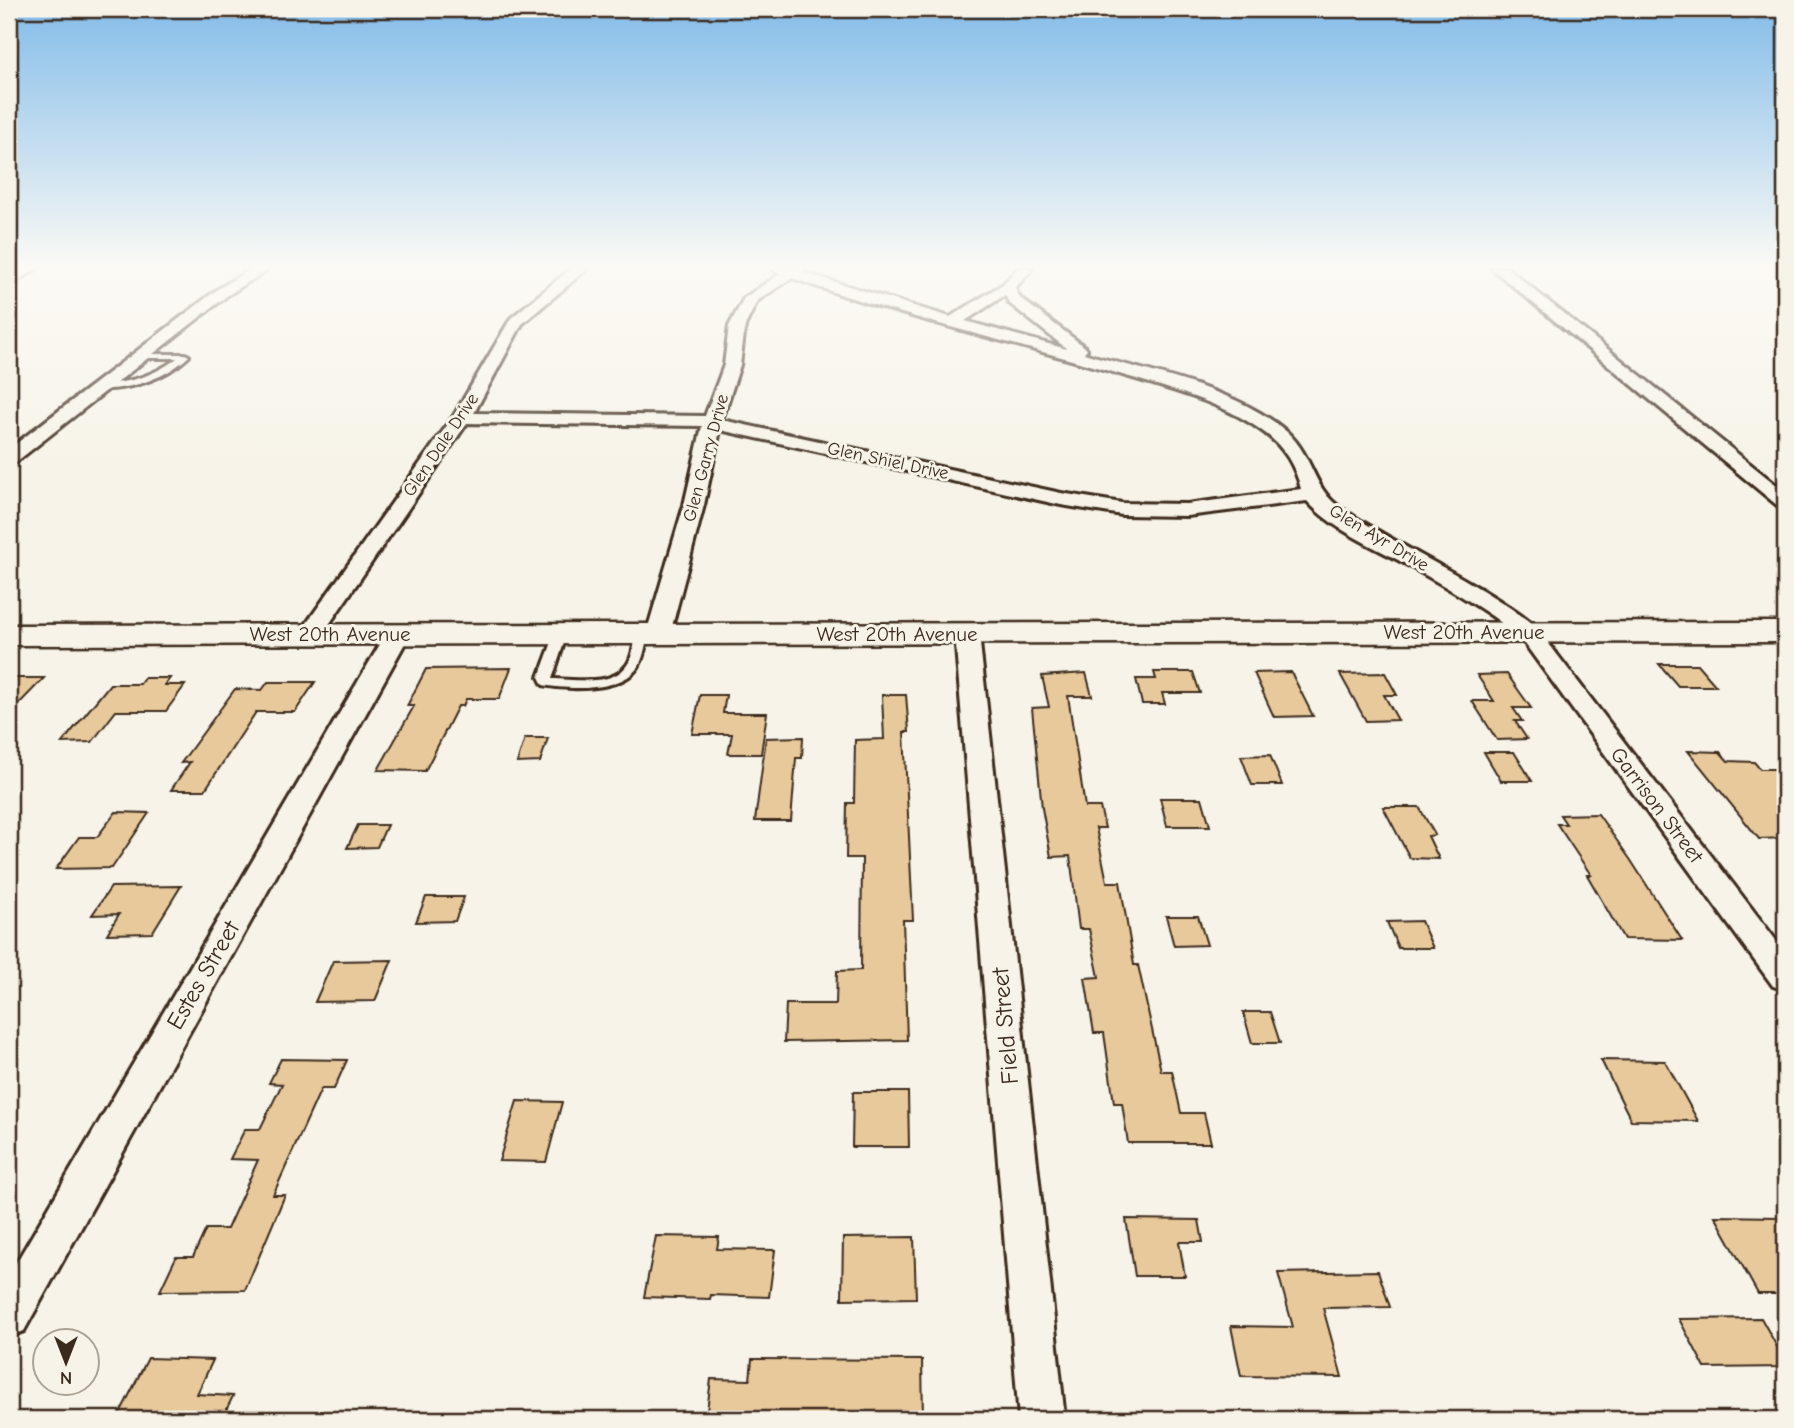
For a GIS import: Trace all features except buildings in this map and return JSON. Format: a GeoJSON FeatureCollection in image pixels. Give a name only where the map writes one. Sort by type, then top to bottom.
{"type":"FeatureCollection","features":[{"type":"Feature","properties":{"kind":"street"},"geometry":{"type":"LineString","coordinates":[[9,458],[168,335]]}},
{"type":"Feature","properties":{"kind":"street","name":"Glen Dale Drive"},"geometry":{"type":"LineString","coordinates":[[311,634],[462,418],[508,335]]}},
{"type":"Feature","properties":{"kind":"street","name":"Glen Garry Drive"},"geometry":{"type":"LineString","coordinates":[[650,634],[694,505],[712,423],[732,365],[736,335]]}},
{"type":"Feature","properties":{"kind":"street","name":"Glen Ayr Drive"},"geometry":{"type":"LineString","coordinates":[[995,335],[1193,391],[1257,419],[1273,430],[1299,457],[1312,494],[1346,522],[1459,584],[1511,617],[1528,632]]}},
{"type":"Feature","properties":{"kind":"street"},"geometry":{"type":"LineString","coordinates":[[1058,335],[1097,362]]}},
{"type":"Feature","properties":{"kind":"street"},"geometry":{"type":"LineString","coordinates":[[1580,335],[1785,502]]}},
{"type":"Feature","properties":{"kind":"street","name":"Glen Shiel Drive"},"geometry":{"type":"LineString","coordinates":[[462,418],[655,418],[712,423],[1061,499],[1122,509],[1187,510],[1312,494]]}},
{"type":"Feature","properties":{"kind":"street","name":"Garrison Street"},"geometry":{"type":"LineString","coordinates":[[1528,632],[1785,978]]}},
{"type":"Feature","properties":{"kind":"street","name":"West 20th Avenue"},"geometry":{"type":"LineString","coordinates":[[9,635],[1785,632]]}},
{"type":"Feature","properties":{"kind":"street","name":"Estes Street"},"geometry":{"type":"LineString","coordinates":[[9,1316],[398,634]]}},
{"type":"Feature","properties":{"kind":"street","name":"Field Street"},"geometry":{"type":"LineString","coordinates":[[967,634],[1042,1419]]}},
{"type":"Feature","properties":{"kind":"lane"},"geometry":{"type":"LineString","coordinates":[[99,387],[150,379],[162,374],[185,356],[140,356]]}},
{"type":"Feature","properties":{"kind":"lane"},"geometry":{"type":"LineString","coordinates":[[561,634],[545,677],[547,682],[610,682],[624,676],[634,665],[650,634]]}}]}
